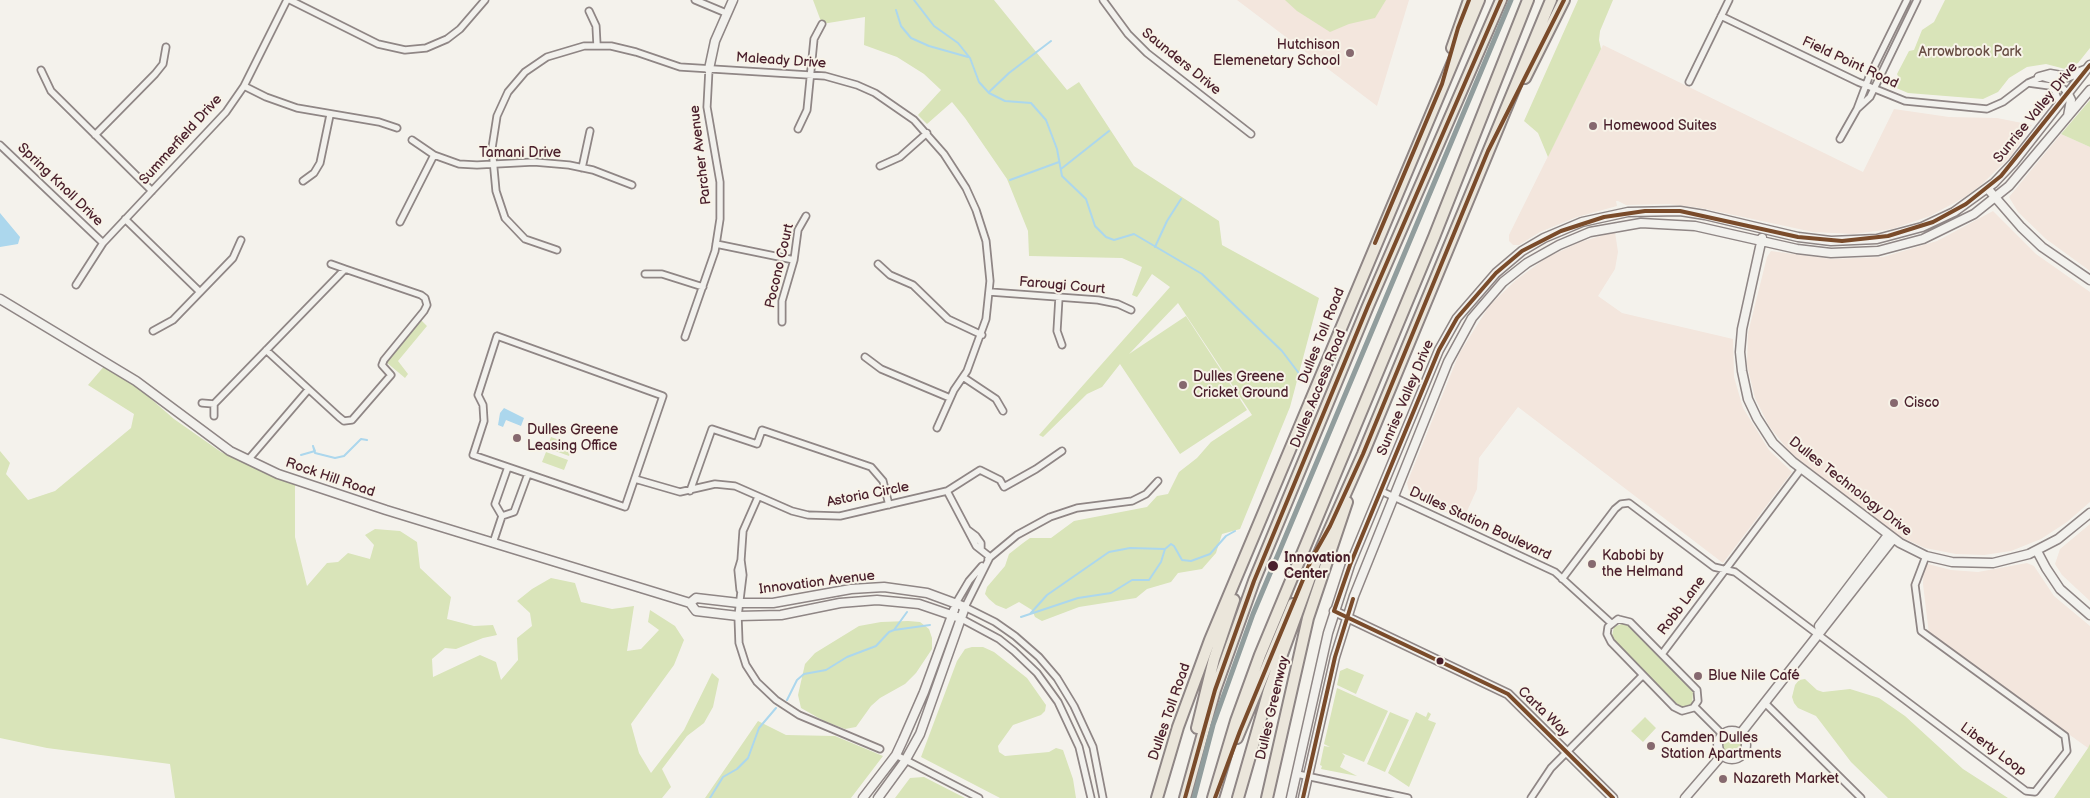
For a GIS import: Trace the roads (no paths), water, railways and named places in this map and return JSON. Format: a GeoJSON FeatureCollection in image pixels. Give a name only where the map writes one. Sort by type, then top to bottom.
{"type":"FeatureCollection","features":[{"type":"Feature","properties":{"kind":"highway"},"geometry":{"type":"LineString","coordinates":[[1442,84],[1458,28],[1469,0]]}},
{"type":"Feature","properties":{"kind":"highway","name":"Dulles Toll Road"},"geometry":{"type":"LineString","coordinates":[[1157,798],[1171,749],[1202,662],[1290,447],[1479,0]]}},
{"type":"Feature","properties":{"kind":"highway","name":"Dulles Access Road"},"geometry":{"type":"LineString","coordinates":[[1185,798],[1213,698],[1254,581],[1387,262],[1501,0]]}},
{"type":"Feature","properties":{"kind":"highway"},"geometry":{"type":"LineString","coordinates":[[1214,798],[1232,736],[1260,655],[1434,236],[1528,0]]}},
{"type":"Feature","properties":{"kind":"highway"},"geometry":{"type":"LineString","coordinates":[[1238,798],[1279,662],[1330,526],[1363,454],[1551,0]]}},
{"type":"Feature","properties":{"kind":"highway"},"geometry":{"type":"LineString","coordinates":[[1488,151],[1564,0]]}},
{"type":"Feature","properties":{"kind":"highway"},"geometry":{"type":"LineString","coordinates":[[1180,798],[1209,678],[1226,622],[1277,496],[1290,447]]}},
{"type":"Feature","properties":{"kind":"highway","name":"Dulles Greenway"},"geometry":{"type":"LineString","coordinates":[[1267,798],[1308,618],[1363,454]]}},
{"type":"Feature","properties":{"kind":"highway"},"geometry":{"type":"LineString","coordinates":[[1214,798],[1312,558],[1330,526]]}},
{"type":"Feature","properties":{"kind":"street"},"geometry":{"type":"LineString","coordinates":[[288,0],[378,44],[406,50],[426,48],[444,41],[460,29],[485,0]]}},
{"type":"Feature","properties":{"kind":"street","name":"Summerfield Drive"},"geometry":{"type":"LineString","coordinates":[[76,285],[103,243],[214,127],[244,86],[288,0]]}},
{"type":"Feature","properties":{"kind":"street"},"geometry":{"type":"LineString","coordinates":[[695,0],[726,13]]}},
{"type":"Feature","properties":{"kind":"street","name":"Parcher Avenue"},"geometry":{"type":"LineString","coordinates":[[685,337],[716,244],[720,191],[708,116],[709,68],[716,41],[733,0]]}},
{"type":"Feature","properties":{"kind":"street","name":"Saunders Drive"},"geometry":{"type":"LineString","coordinates":[[1103,0],[1128,34],[1147,53],[1251,134]]}},
{"type":"Feature","properties":{"kind":"street"},"geometry":{"type":"LineString","coordinates":[[1689,82],[1729,0]]}},
{"type":"Feature","properties":{"kind":"street"},"geometry":{"type":"LineString","coordinates":[[1840,139],[1857,109],[1866,85],[1906,0],[1916,2],[1875,89],[1866,102],[1857,109]]}},
{"type":"Feature","properties":{"kind":"street"},"geometry":{"type":"LineString","coordinates":[[589,12],[596,26],[597,46]]}},
{"type":"Feature","properties":{"kind":"street","name":"Field Point Road"},"geometry":{"type":"LineString","coordinates":[[1721,16],[1866,85],[1905,101],[1987,109],[2003,102],[2039,77]]}},
{"type":"Feature","properties":{"kind":"street"},"geometry":{"type":"LineString","coordinates":[[798,129],[807,110],[814,39],[822,24]]}},
{"type":"Feature","properties":{"kind":"street","name":"Maleady Drive"},"geometry":{"type":"LineString","coordinates":[[557,250],[526,239],[504,218],[498,203],[493,164],[492,143],[497,116],[506,95],[516,82],[533,66],[547,57],[568,49],[597,46],[626,49],[680,67],[810,74],[842,80],[874,93],[901,109],[927,133],[955,170],[976,210],[989,257],[990,292],[982,335],[937,428]]}},
{"type":"Feature","properties":{"kind":"street"},"geometry":{"type":"LineString","coordinates":[[95,135],[155,74],[162,64],[166,47]]}},
{"type":"Feature","properties":{"kind":"street"},"geometry":{"type":"LineString","coordinates":[[2039,77],[2050,74],[2067,77],[2088,67]]}},
{"type":"Feature","properties":{"kind":"street","name":"Sunrise Valley Drive"},"geometry":{"type":"LineString","coordinates":[[1291,798],[1334,611],[1350,566],[1447,334],[1477,293],[1496,273],[1522,251],[1544,238],[1582,222],[1645,211],[1680,211],[1705,215],[1820,240],[1854,241],[1877,239],[1933,222],[1954,212],[1988,188],[2013,164],[2059,102],[2088,67]]}},
{"type":"Feature","properties":{"kind":"street"},"geometry":{"type":"LineString","coordinates":[[41,70],[51,91],[152,191]]}},
{"type":"Feature","properties":{"kind":"street"},"geometry":{"type":"LineString","coordinates":[[2039,77],[2052,79],[2068,92],[2071,100],[2067,118]]}},
{"type":"Feature","properties":{"kind":"street"},"geometry":{"type":"LineString","coordinates":[[2028,83],[2050,86],[2055,91],[2059,102]]}},
{"type":"Feature","properties":{"kind":"street"},"geometry":{"type":"LineString","coordinates":[[244,86],[278,102],[330,114],[379,122],[397,128]]}},
{"type":"Feature","properties":{"kind":"street","name":"Sunrise Valley Drive"},"geometry":{"type":"LineString","coordinates":[[1303,798],[1330,676],[1347,616],[1448,362],[1461,336],[1484,301],[1516,271],[1566,241],[1590,232],[1626,224],[1677,224],[1825,253],[1855,254],[1888,249],[1944,230],[1974,214],[1996,198],[2021,173],[2090,90]]}},
{"type":"Feature","properties":{"kind":"street"},"geometry":{"type":"LineString","coordinates":[[303,181],[314,173],[320,163],[330,114]]}},
{"type":"Feature","properties":{"kind":"street"},"geometry":{"type":"LineString","coordinates":[[582,168],[590,131]]}},
{"type":"Feature","properties":{"kind":"street"},"geometry":{"type":"LineString","coordinates":[[880,166],[900,158],[927,133]]}},
{"type":"Feature","properties":{"kind":"street","name":"Tamani Drive"},"geometry":{"type":"LineString","coordinates":[[412,140],[434,155],[459,164],[534,162],[582,168],[632,185]]}},
{"type":"Feature","properties":{"kind":"street","name":"Spring Knoll Drive"},"geometry":{"type":"LineString","coordinates":[[0,145],[103,243]]}},
{"type":"Feature","properties":{"kind":"street"},"geometry":{"type":"LineString","coordinates":[[400,222],[434,155]]}},
{"type":"Feature","properties":{"kind":"street"},"geometry":{"type":"LineString","coordinates":[[1988,188],[2042,247],[2090,280]]}},
{"type":"Feature","properties":{"kind":"street","name":"Pocono Court"},"geometry":{"type":"LineString","coordinates":[[782,322],[781,308],[794,260],[798,230],[806,216]]}},
{"type":"Feature","properties":{"kind":"street"},"geometry":{"type":"LineString","coordinates":[[125,219],[200,292]]}},
{"type":"Feature","properties":{"kind":"street","name":"Dulles Technology Drive"},"geometry":{"type":"LineString","coordinates":[[1764,229],[1742,329],[1740,352],[1742,371],[1748,399],[1762,427],[1780,450],[1801,469],[1890,537],[1926,556],[1952,562],[1985,564],[2010,560],[2037,550],[2065,534],[2090,513]]}},
{"type":"Feature","properties":{"kind":"street"},"geometry":{"type":"LineString","coordinates":[[153,331],[173,320],[234,257],[241,240]]}},
{"type":"Feature","properties":{"kind":"street"},"geometry":{"type":"LineString","coordinates":[[716,244],[794,260]]}},
{"type":"Feature","properties":{"kind":"street"},"geometry":{"type":"LineString","coordinates":[[266,350],[344,421],[352,420],[391,375],[384,369],[384,360],[427,305],[425,298],[330,264]]}},
{"type":"Feature","properties":{"kind":"street"},"geometry":{"type":"LineString","coordinates":[[878,264],[890,275],[913,285],[924,293],[948,319],[982,335]]}},
{"type":"Feature","properties":{"kind":"street"},"geometry":{"type":"LineString","coordinates":[[214,416],[214,404],[345,269]]}},
{"type":"Feature","properties":{"kind":"street"},"geometry":{"type":"LineString","coordinates":[[645,274],[662,274],[703,287]]}},
{"type":"Feature","properties":{"kind":"street","name":"Farougi Court"},"geometry":{"type":"LineString","coordinates":[[990,292],[1108,302],[1131,310]]}},
{"type":"Feature","properties":{"kind":"street"},"geometry":{"type":"LineString","coordinates":[[1059,297],[1057,330],[1062,345]]}},
{"type":"Feature","properties":{"kind":"street","name":"Rock Hill Road"},"geometry":{"type":"LineString","coordinates":[[0,299],[136,381],[214,441],[278,474],[493,543],[690,603],[696,611],[738,616]]}},
{"type":"Feature","properties":{"kind":"street"},"geometry":{"type":"LineString","coordinates":[[497,336],[663,396],[625,508],[508,467],[473,455],[484,420],[483,405],[478,395],[497,336]]}},
{"type":"Feature","properties":{"kind":"street"},"geometry":{"type":"LineString","coordinates":[[865,357],[881,369],[950,398]]}},
{"type":"Feature","properties":{"kind":"street"},"geometry":{"type":"LineString","coordinates":[[963,377],[996,399],[1003,411]]}},
{"type":"Feature","properties":{"kind":"street"},"geometry":{"type":"LineString","coordinates":[[248,460],[308,390]]}},
{"type":"Feature","properties":{"kind":"street"},"geometry":{"type":"LineString","coordinates":[[202,404],[214,404]]}},
{"type":"Feature","properties":{"kind":"street"},"geometry":{"type":"LineString","coordinates":[[690,491],[712,429],[757,444],[762,430],[871,467],[883,481],[890,505]]}},
{"type":"Feature","properties":{"kind":"street","name":"Astoria Circle"},"geometry":{"type":"LineString","coordinates":[[635,479],[670,490],[690,491],[715,484],[735,486],[792,511],[824,517],[840,516],[947,491],[980,470],[1000,480],[1004,487],[1036,470],[1062,452]]}},
{"type":"Feature","properties":{"kind":"street"},"geometry":{"type":"LineString","coordinates":[[493,543],[502,516],[495,504],[508,467]]}},
{"type":"Feature","properties":{"kind":"street"},"geometry":{"type":"LineString","coordinates":[[1724,572],[1801,469]]}},
{"type":"Feature","properties":{"kind":"street"},"geometry":{"type":"LineString","coordinates":[[502,516],[514,512],[528,474]]}},
{"type":"Feature","properties":{"kind":"street"},"geometry":{"type":"LineString","coordinates":[[863,798],[896,755],[924,692],[956,604],[969,581],[990,557],[1017,535],[1050,517],[1077,508],[1139,499],[1158,481]]}},
{"type":"Feature","properties":{"kind":"street"},"geometry":{"type":"LineString","coordinates":[[947,491],[968,530],[976,536],[981,543],[981,548],[990,557]]}},
{"type":"Feature","properties":{"kind":"street","name":"Dulles Station Boulevard"},"geometry":{"type":"LineString","coordinates":[[1381,491],[1555,572],[1611,623]]}},
{"type":"Feature","properties":{"kind":"street"},"geometry":{"type":"LineString","coordinates":[[758,497],[745,524],[738,570],[740,590],[738,616],[739,643],[743,658],[751,674],[762,688],[780,703],[799,715],[880,749]]}},
{"type":"Feature","properties":{"kind":"street","name":"Liberty Loop"},"geometry":{"type":"LineString","coordinates":[[1562,579],[1615,508],[1625,503],[1632,505],[1714,567],[1724,572],[1735,572],[1819,632],[2026,791],[2035,792],[2068,751],[2065,736],[1921,631],[1915,585],[1926,556]]}},
{"type":"Feature","properties":{"kind":"street"},"geometry":{"type":"LineString","coordinates":[[1741,733],[1819,632],[1825,628],[1890,537]]}},
{"type":"Feature","properties":{"kind":"street"},"geometry":{"type":"LineString","coordinates":[[2037,550],[2060,589],[2090,615]]}},
{"type":"Feature","properties":{"kind":"street"},"geometry":{"type":"LineString","coordinates":[[878,798],[906,760],[920,734],[934,700],[960,618],[990,557]]}},
{"type":"Feature","properties":{"kind":"street","name":"Robb Lane"},"geometry":{"type":"LineString","coordinates":[[1662,654],[1724,572]]}},
{"type":"Feature","properties":{"kind":"street","name":"Innovation Avenue"},"geometry":{"type":"LineString","coordinates":[[739,603],[773,604],[851,589],[884,587],[922,592],[965,607],[995,622],[1039,657],[1057,678],[1074,706],[1093,747],[1103,798]]}},
{"type":"Feature","properties":{"kind":"street","name":"Rock Hill Road"},"geometry":{"type":"LineString","coordinates":[[690,603],[696,598],[739,603]]}},
{"type":"Feature","properties":{"kind":"street","name":"Innovation Avenue"},"geometry":{"type":"LineString","coordinates":[[738,616],[781,615],[840,603],[877,600],[908,602],[960,618],[999,639],[1037,673],[1058,702],[1079,747],[1091,798]]}},
{"type":"Feature","properties":{"kind":"street","name":"Carta Way"},"geometry":{"type":"LineString","coordinates":[[1334,611],[1508,694],[1613,798]]}},
{"type":"Feature","properties":{"kind":"street"},"geometry":{"type":"LineString","coordinates":[[1618,619],[1627,620],[1662,654],[1697,690],[1699,696],[1695,707],[1687,711],[1678,710],[1643,675],[1608,638],[1607,634],[1611,623],[1618,619]]}},
{"type":"Feature","properties":{"kind":"street"},"geometry":{"type":"LineString","coordinates":[[1531,798],[1545,775],[1643,675]]}},
{"type":"Feature","properties":{"kind":"street"},"geometry":{"type":"LineString","coordinates":[[1765,703],[1861,798]]}},
{"type":"Feature","properties":{"kind":"street"},"geometry":{"type":"LineString","coordinates":[[1695,707],[1722,734]]}},
{"type":"Feature","properties":{"kind":"street"},"geometry":{"type":"LineString","coordinates":[[1734,730],[1741,733],[1746,741],[1743,754],[1730,759],[1722,754],[1718,742],[1722,734],[1734,730]]}},
{"type":"Feature","properties":{"kind":"street"},"geometry":{"type":"LineString","coordinates":[[1685,798],[1722,754]]}},
{"type":"Feature","properties":{"kind":"street"},"geometry":{"type":"LineString","coordinates":[[896,755],[979,798]]}},
{"type":"Feature","properties":{"kind":"street"},"geometry":{"type":"LineString","coordinates":[[1296,774],[1408,798]]}},
{"type":"Feature","properties":{"kind":"water"},"geometry":{"type":"Polygon","coordinates":[[[0,213],[20,237],[18,244],[0,247],[0,213]]]}},
{"type":"Feature","properties":{"kind":"water"},"geometry":{"type":"Polygon","coordinates":[[[504,408],[524,418],[521,426],[506,420],[503,427],[498,425],[500,413],[504,408]]]}},
{"type":"Feature","properties":{"kind":"waterway"},"geometry":{"type":"LineString","coordinates":[[914,0],[934,26],[958,43],[970,58],[979,82],[989,93],[1005,101],[1031,103],[1046,120],[1057,149],[1062,176],[1086,199],[1095,226],[1106,237],[1114,240],[1134,234],[1202,274],[1282,351],[1304,380]]}},
{"type":"Feature","properties":{"kind":"waterway"},"geometry":{"type":"LineString","coordinates":[[896,10],[901,26],[911,38],[929,46],[968,57]]}},
{"type":"Feature","properties":{"kind":"waterway"},"geometry":{"type":"LineString","coordinates":[[989,92],[1009,73],[1051,41]]}},
{"type":"Feature","properties":{"kind":"waterway"},"geometry":{"type":"LineString","coordinates":[[1061,169],[1109,131]]}},
{"type":"Feature","properties":{"kind":"waterway"},"geometry":{"type":"LineString","coordinates":[[1010,180],[1059,162]]}},
{"type":"Feature","properties":{"kind":"waterway"},"geometry":{"type":"LineString","coordinates":[[1155,247],[1167,221],[1181,199]]}},
{"type":"Feature","properties":{"kind":"waterway"},"geometry":{"type":"LineString","coordinates":[[301,455],[315,451],[313,446],[315,453],[335,458],[344,456],[361,439],[367,440]]}},
{"type":"Feature","properties":{"kind":"waterway"},"geometry":{"type":"LineString","coordinates":[[1030,614],[1047,595],[1109,552],[1130,548],[1165,549],[1171,544],[1182,560],[1191,561],[1210,554],[1226,536],[1235,531]]}},
{"type":"Feature","properties":{"kind":"waterway"},"geometry":{"type":"LineString","coordinates":[[1021,617],[1078,598],[1111,593],[1132,580],[1149,580],[1161,562],[1165,549]]}},
{"type":"Feature","properties":{"kind":"waterway"},"geometry":{"type":"LineString","coordinates":[[894,630],[907,612]]}},
{"type":"Feature","properties":{"kind":"waterway"},"geometry":{"type":"LineString","coordinates":[[787,700],[797,680],[804,674],[826,670],[847,657],[876,646],[889,632],[894,630],[930,625]]}},
{"type":"Feature","properties":{"kind":"waterway"},"geometry":{"type":"LineString","coordinates":[[710,798],[723,777],[737,769],[748,758],[759,728],[776,708]]}},
{"type":"Feature","properties":{"kind":"place","name":"Hutchison Elemenetary School"},"geometry":{"type":"Point","coordinates":[1350,53]}},
{"type":"Feature","properties":{"kind":"place","name":"Homewood Suites"},"geometry":{"type":"Point","coordinates":[1593,126]}},
{"type":"Feature","properties":{"kind":"place","name":"Dulles Greene Cricket Ground"},"geometry":{"type":"Point","coordinates":[1183,385]}},
{"type":"Feature","properties":{"kind":"place","name":"Cisco"},"geometry":{"type":"Point","coordinates":[1894,403]}},
{"type":"Feature","properties":{"kind":"place","name":"Dulles Greene Leasing Office"},"geometry":{"type":"Point","coordinates":[517,438]}},
{"type":"Feature","properties":{"kind":"place","name":"Kabobi by the Helmand"},"geometry":{"type":"Point","coordinates":[1592,564]}},
{"type":"Feature","properties":{"kind":"place","name":"Innovation Center"},"geometry":{"type":"Point","coordinates":[1273,566]}},
{"type":"Feature","properties":{"kind":"place","name":"Blue Nile Café"},"geometry":{"type":"Point","coordinates":[1698,676]}},
{"type":"Feature","properties":{"kind":"place","name":"Camden Dulles Station Apartments"},"geometry":{"type":"Point","coordinates":[1651,746]}},
{"type":"Feature","properties":{"kind":"place","name":"Nazareth Market"},"geometry":{"type":"Point","coordinates":[1723,779]}},
{"type":"Feature","properties":{"kind":"park label","name":"Arrowbrook Park"},"geometry":{"type":"Point","coordinates":[1970,52]}}]}
